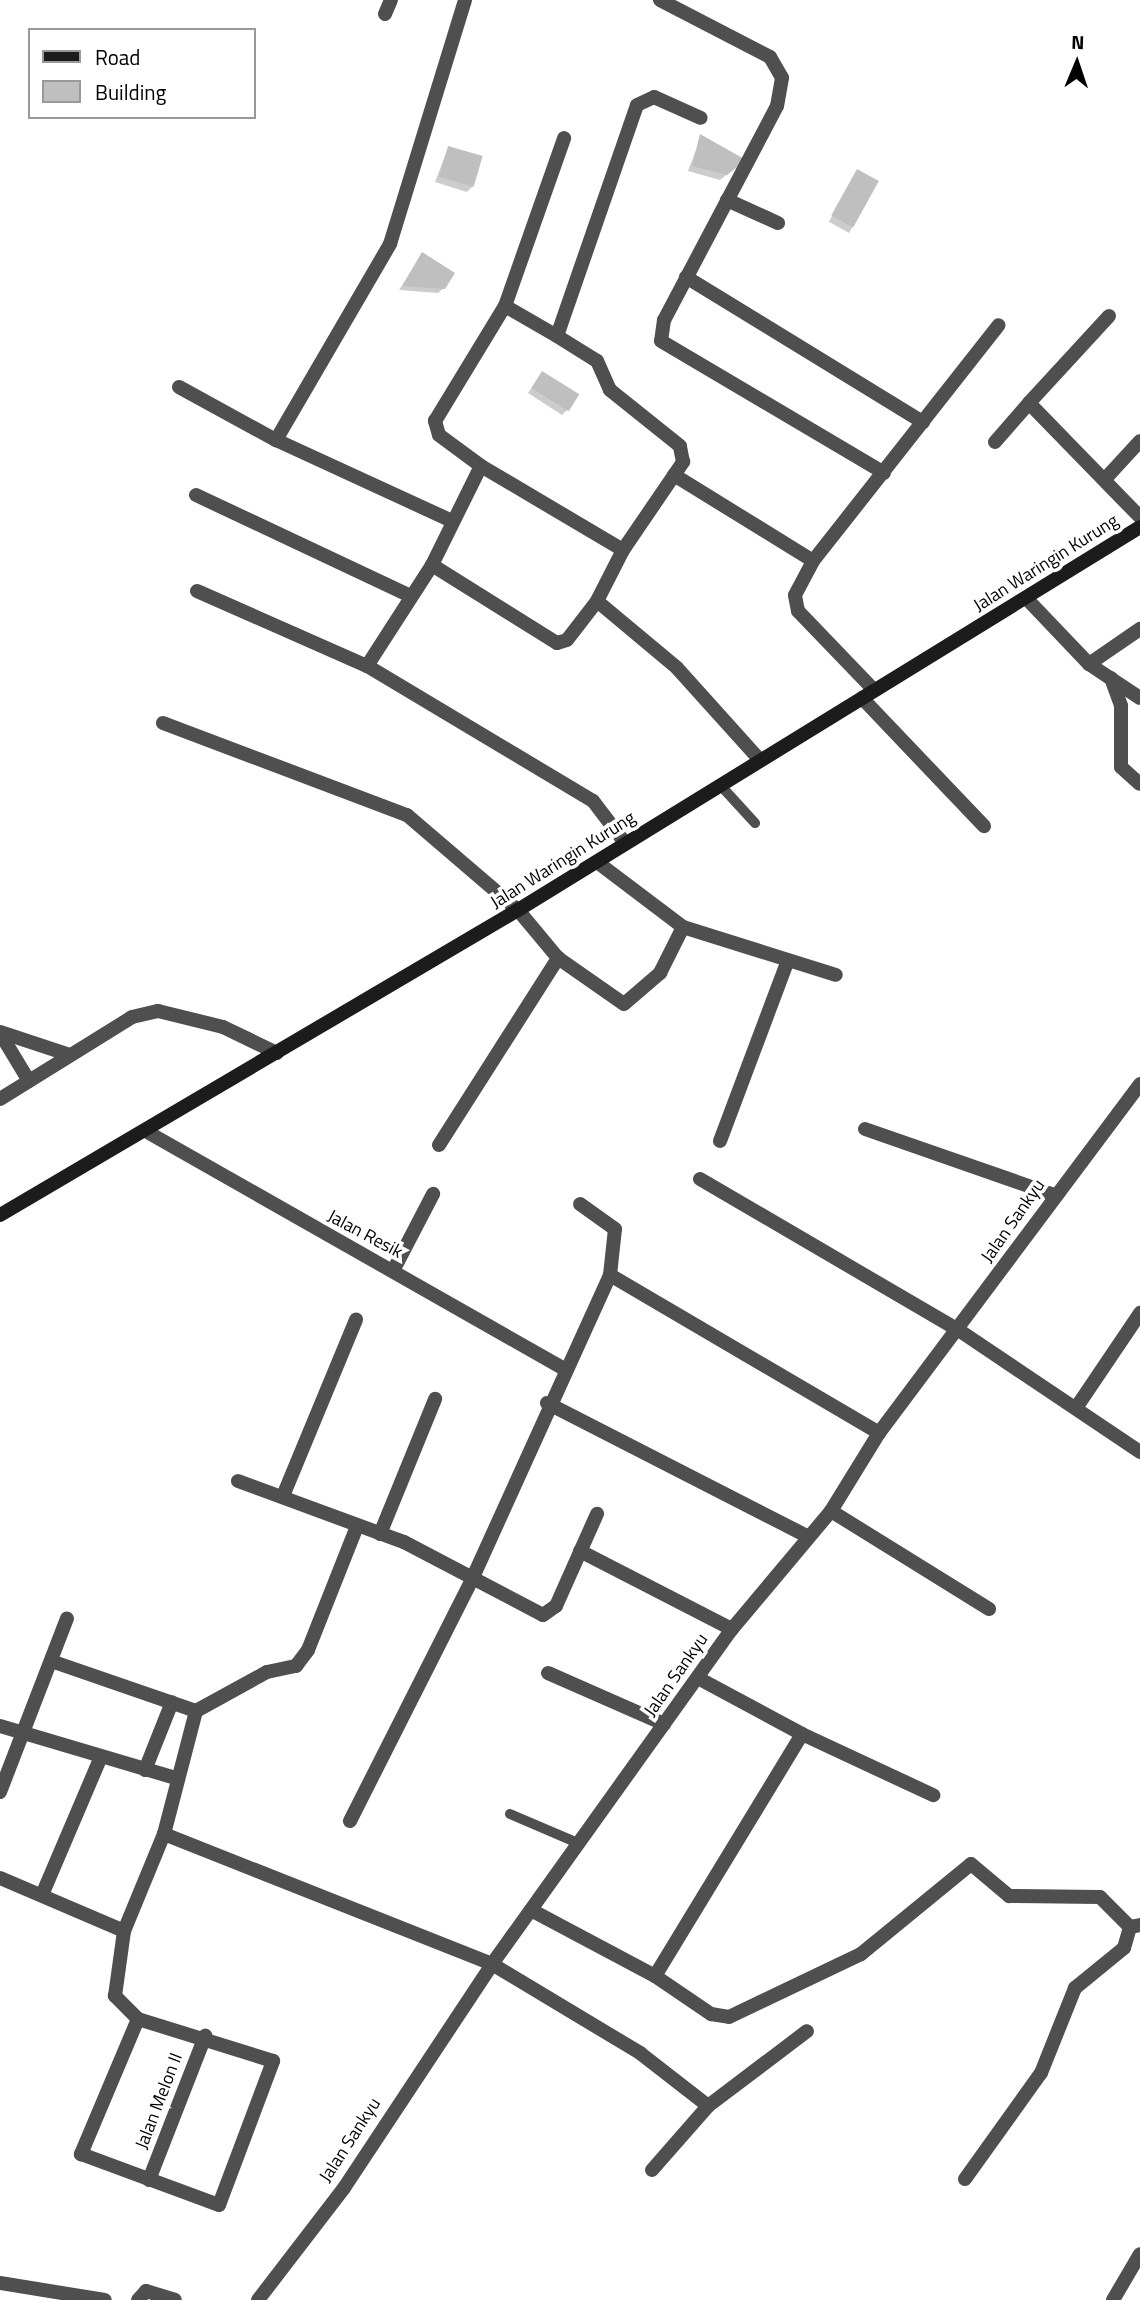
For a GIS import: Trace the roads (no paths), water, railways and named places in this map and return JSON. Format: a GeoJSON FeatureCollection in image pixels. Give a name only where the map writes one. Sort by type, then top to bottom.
{"type":"FeatureCollection","features":[{"type":"Feature","properties":{"kind":"street"},"geometry":{"type":"LineString","coordinates":[[384,14],[391,0]]}},
{"type":"Feature","properties":{"kind":"street"},"geometry":{"type":"LineString","coordinates":[[276,440],[390,244],[465,0]]}},
{"type":"Feature","properties":{"kind":"street"},"geometry":{"type":"LineString","coordinates":[[660,0],[770,57],[782,79],[778,106],[664,320],[663,346],[884,473]]}},
{"type":"Feature","properties":{"kind":"street"},"geometry":{"type":"LineString","coordinates":[[557,336],[637,105],[654,97],[701,118]]}},
{"type":"Feature","properties":{"kind":"street"},"geometry":{"type":"LineString","coordinates":[[564,138],[505,306],[435,421],[439,435],[481,466],[623,550]]}},
{"type":"Feature","properties":{"kind":"street"},"geometry":{"type":"LineString","coordinates":[[727,200],[778,223]]}},
{"type":"Feature","properties":{"kind":"street"},"geometry":{"type":"LineString","coordinates":[[686,277],[923,422]]}},
{"type":"Feature","properties":{"kind":"street"},"geometry":{"type":"LineString","coordinates":[[432,565],[557,643],[567,640],[597,601],[623,550],[683,462],[680,446],[610,390],[597,361],[505,306]]}},
{"type":"Feature","properties":{"kind":"street"},"geometry":{"type":"LineString","coordinates":[[995,443],[1109,316]]}},
{"type":"Feature","properties":{"kind":"street"},"geometry":{"type":"LineString","coordinates":[[984,826],[867,693],[796,605],[794,595],[813,561],[999,325]]}},
{"type":"Feature","properties":{"kind":"street"},"geometry":{"type":"LineString","coordinates":[[179,387],[276,440],[452,521]]}},
{"type":"Feature","properties":{"kind":"street"},"geometry":{"type":"LineString","coordinates":[[1029,403],[1106,478],[1140,517]]}},
{"type":"Feature","properties":{"kind":"street"},"geometry":{"type":"LineString","coordinates":[[1106,478],[1140,441]]}},
{"type":"Feature","properties":{"kind":"street"},"geometry":{"type":"LineString","coordinates":[[367,666],[432,565],[481,466]]}},
{"type":"Feature","properties":{"kind":"street"},"geometry":{"type":"LineString","coordinates":[[674,475],[813,561]]}},
{"type":"Feature","properties":{"kind":"street"},"geometry":{"type":"LineString","coordinates":[[196,495],[411,596]]}},
{"type":"Feature","properties":{"kind":"street","name":"Jalan Waringin Kurung"},"geometry":{"type":"LineString","coordinates":[[0,1215],[149,1133],[519,910],[722,787],[759,759],[1027,599],[1140,527]]}},
{"type":"Feature","properties":{"kind":"street"},"geometry":{"type":"LineString","coordinates":[[197,591],[367,666],[593,801],[625,844]]}},
{"type":"Feature","properties":{"kind":"street"},"geometry":{"type":"LineString","coordinates":[[1027,599],[1089,664],[1140,698]]}},
{"type":"Feature","properties":{"kind":"street"},"geometry":{"type":"LineString","coordinates":[[597,601],[677,668],[759,759]]}},
{"type":"Feature","properties":{"kind":"street"},"geometry":{"type":"LineString","coordinates":[[1089,664],[1140,629]]}},
{"type":"Feature","properties":{"kind":"street"},"geometry":{"type":"LineString","coordinates":[[1111,678],[1121,706],[1121,767],[1140,784]]}},
{"type":"Feature","properties":{"kind":"street"},"geometry":{"type":"LineString","coordinates":[[163,723],[407,815],[519,910],[558,958],[586,982],[624,1004],[633,1003],[660,973],[683,927]]}},
{"type":"Feature","properties":{"kind":"street"},"geometry":{"type":"LineString","coordinates":[[597,862],[683,927],[787,963],[836,975]]}},
{"type":"Feature","properties":{"kind":"street"},"geometry":{"type":"LineString","coordinates":[[439,1144],[558,958]]}},
{"type":"Feature","properties":{"kind":"street"},"geometry":{"type":"LineString","coordinates":[[720,1141],[787,963]]}},
{"type":"Feature","properties":{"kind":"street"},"geometry":{"type":"LineString","coordinates":[[0,1099],[132,1017],[158,1011],[223,1027],[278,1054]]}},
{"type":"Feature","properties":{"kind":"street"},"geometry":{"type":"LineString","coordinates":[[0,1032],[70,1055]]}},
{"type":"Feature","properties":{"kind":"street"},"geometry":{"type":"LineString","coordinates":[[0,1032],[29,1081]]}},
{"type":"Feature","properties":{"kind":"street","name":"Jalan Sankyu"},"geometry":{"type":"LineString","coordinates":[[258,2300],[344,2188],[492,1964],[732,1629],[831,1511],[879,1433],[960,1331],[1055,1195],[1140,1084]]}},
{"type":"Feature","properties":{"kind":"street"},"geometry":{"type":"LineString","coordinates":[[865,1129],[1055,1195]]}},
{"type":"Feature","properties":{"kind":"street","name":"Jalan Resik"},"geometry":{"type":"LineString","coordinates":[[149,1133],[564,1369]]}},
{"type":"Feature","properties":{"kind":"street"},"geometry":{"type":"LineString","coordinates":[[700,1179],[960,1331],[1140,1452]]}},
{"type":"Feature","properties":{"kind":"street"},"geometry":{"type":"LineString","coordinates":[[393,1271],[433,1194]]}},
{"type":"Feature","properties":{"kind":"street"},"geometry":{"type":"LineString","coordinates":[[350,1821],[474,1575],[547,1403],[610,1275],[615,1228],[580,1204]]}},
{"type":"Feature","properties":{"kind":"street"},"geometry":{"type":"LineString","coordinates":[[610,1275],[879,1433]]}},
{"type":"Feature","properties":{"kind":"street"},"geometry":{"type":"LineString","coordinates":[[1076,1408],[1140,1313]]}},
{"type":"Feature","properties":{"kind":"street"},"geometry":{"type":"LineString","coordinates":[[283,1496],[356,1320]]}},
{"type":"Feature","properties":{"kind":"street"},"geometry":{"type":"LineString","coordinates":[[380,1534],[435,1399]]}},
{"type":"Feature","properties":{"kind":"street"},"geometry":{"type":"LineString","coordinates":[[547,1403],[809,1537]]}},
{"type":"Feature","properties":{"kind":"street"},"geometry":{"type":"LineString","coordinates":[[239,1481],[380,1534],[474,1575],[547,1615],[597,1514]]}},
{"type":"Feature","properties":{"kind":"street"},"geometry":{"type":"LineString","coordinates":[[831,1511],[989,1609]]}},
{"type":"Feature","properties":{"kind":"street"},"geometry":{"type":"LineString","coordinates":[[138,2019],[80,2148],[85,2159],[149,2180],[212,2206],[226,2200],[275,2067],[269,2055],[138,2019],[115,1996],[124,1931],[164,1834],[176,1778],[196,1711],[267,1672],[296,1666],[308,1650],[357,1526]]}},
{"type":"Feature","properties":{"kind":"street"},"geometry":{"type":"LineString","coordinates":[[580,1551],[732,1629]]}},
{"type":"Feature","properties":{"kind":"street"},"geometry":{"type":"LineString","coordinates":[[0,1792],[67,1618]]}},
{"type":"Feature","properties":{"kind":"street"},"geometry":{"type":"LineString","coordinates":[[51,1661],[196,1711]]}},
{"type":"Feature","properties":{"kind":"street"},"geometry":{"type":"LineString","coordinates":[[548,1673],[664,1724]]}},
{"type":"Feature","properties":{"kind":"street"},"geometry":{"type":"LineString","coordinates":[[698,1678],[802,1734],[933,1795]]}},
{"type":"Feature","properties":{"kind":"street"},"geometry":{"type":"LineString","coordinates":[[145,1770],[172,1702]]}},
{"type":"Feature","properties":{"kind":"street"},"geometry":{"type":"LineString","coordinates":[[0,1726],[176,1778]]}},
{"type":"Feature","properties":{"kind":"street"},"geometry":{"type":"LineString","coordinates":[[655,1976],[802,1734]]}},
{"type":"Feature","properties":{"kind":"street"},"geometry":{"type":"LineString","coordinates":[[42,1895],[101,1757]]}},
{"type":"Feature","properties":{"kind":"street"},"geometry":{"type":"LineString","coordinates":[[164,1834],[492,1964],[590,2020],[708,2106]]}},
{"type":"Feature","properties":{"kind":"street"},"geometry":{"type":"LineString","coordinates":[[531,1910],[655,1976],[711,2014],[729,2017],[861,1954],[971,1864],[1009,1896],[1100,1897],[1135,1926],[1124,1948],[1075,1988],[1041,2073],[965,2179]]}},
{"type":"Feature","properties":{"kind":"street"},"geometry":{"type":"LineString","coordinates":[[0,1878],[124,1931]]}},
{"type":"Feature","properties":{"kind":"street"},"geometry":{"type":"LineString","coordinates":[[652,2170],[708,2106],[807,2031]]}},
{"type":"Feature","properties":{"kind":"street","name":"Jalan Melon II"},"geometry":{"type":"LineString","coordinates":[[149,2180],[205,2036]]}},
{"type":"Feature","properties":{"kind":"street"},"geometry":{"type":"LineString","coordinates":[[1112,2300],[1140,2254]]}},
{"type":"Feature","properties":{"kind":"street"},"geometry":{"type":"LineString","coordinates":[[0,2283],[10,2280],[106,2300]]}},
{"type":"Feature","properties":{"kind":"street"},"geometry":{"type":"LineString","coordinates":[[138,2300],[146,2291],[175,2300]]}},
{"type":"Feature","properties":{"kind":"lane"},"geometry":{"type":"LineString","coordinates":[[722,787],[755,823]]}},
{"type":"Feature","properties":{"kind":"lane"},"geometry":{"type":"LineString","coordinates":[[510,1814],[580,1844]]}}]}
